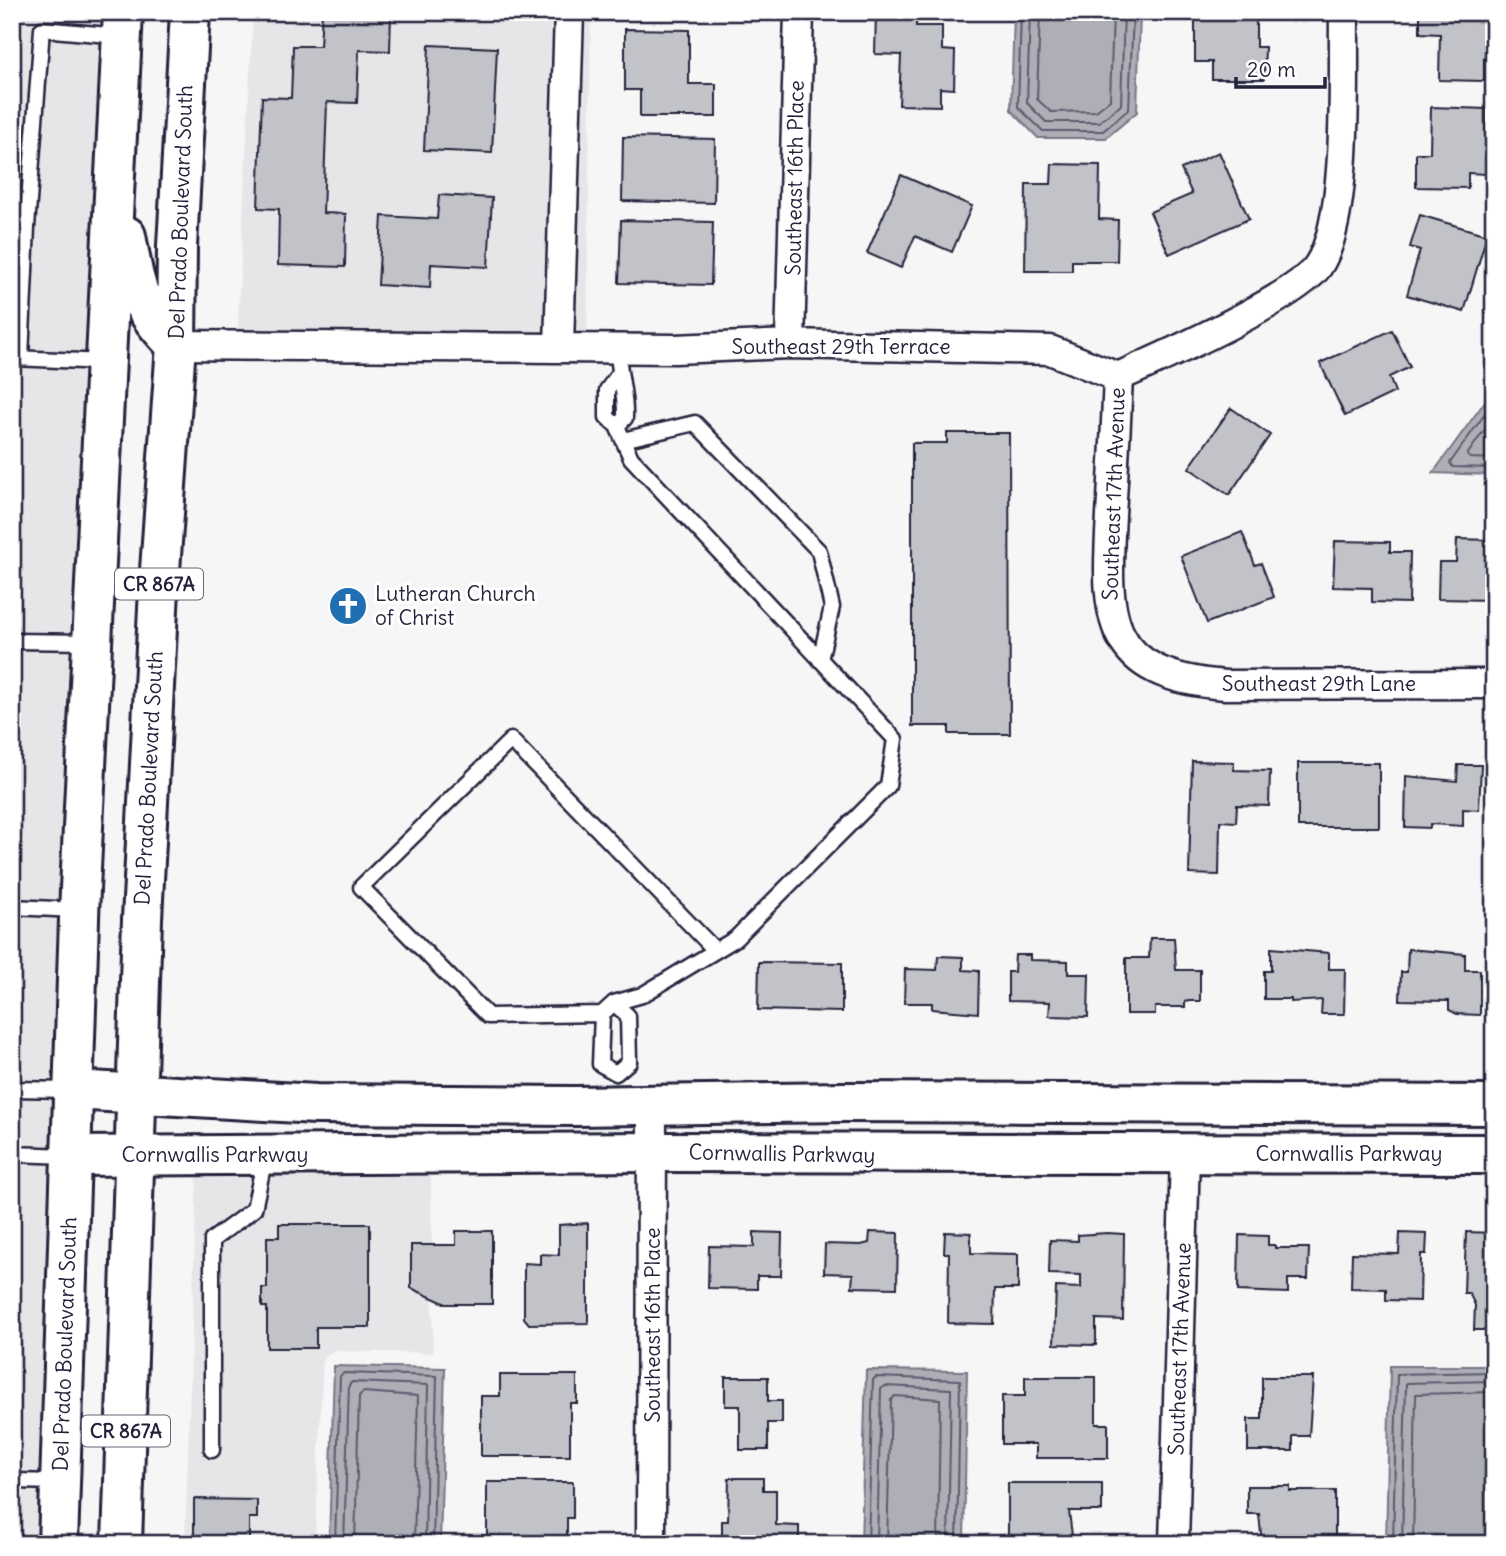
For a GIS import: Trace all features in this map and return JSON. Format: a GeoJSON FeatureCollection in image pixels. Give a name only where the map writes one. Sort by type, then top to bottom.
{"type":"FeatureCollection","features":[{"type":"Feature","properties":{"kind":"main road","name":"Del Prado Boulevard South"},"geometry":{"type":"LineString","coordinates":[[122,1544],[137,1093],[157,626],[176,345],[177,246],[190,12]]}},
{"type":"Feature","properties":{"kind":"main road","name":"Del Prado Boulevard South"},"geometry":{"type":"LineString","coordinates":[[58,1544],[80,910],[122,24]]}},
{"type":"Feature","properties":{"kind":"main road"},"geometry":{"type":"LineString","coordinates":[[114,172],[137,295],[150,319],[176,345]]}},
{"type":"Feature","properties":{"kind":"main road"},"geometry":{"type":"LineString","coordinates":[[74,1090],[316,1104],[623,1093],[845,1102],[1494,1105]]}},
{"type":"Feature","properties":{"kind":"main road"},"geometry":{"type":"LineString","coordinates":[[1185,1154],[1187,1104]]}},
{"type":"Feature","properties":{"kind":"main road","name":"Cornwallis Parkway"},"geometry":{"type":"LineString","coordinates":[[71,1156],[654,1152],[1494,1154]]}},
{"type":"Feature","properties":{"kind":"street"},"geometry":{"type":"LineString","coordinates":[[559,346],[569,12]]}},
{"type":"Feature","properties":{"kind":"street","name":"Southeast 16th Place"},"geometry":{"type":"LineString","coordinates":[[790,344],[799,12]]}},
{"type":"Feature","properties":{"kind":"street","name":"Southeast 17th Avenue"},"geometry":{"type":"LineString","coordinates":[[1148,666],[1123,641],[1110,610],[1107,575],[1118,377],[1172,353],[1292,288],[1317,267],[1334,233],[1339,183],[1344,12]]}},
{"type":"Feature","properties":{"kind":"street","name":"Southeast 29th Terrace"},"geometry":{"type":"LineString","coordinates":[[176,345],[559,346],[618,361],[790,344],[1050,350],[1118,377]]}},
{"type":"Feature","properties":{"kind":"street","name":"Southeast 29th Lane"},"geometry":{"type":"LineString","coordinates":[[1148,666],[1194,682],[1226,685],[1494,684]]}},
{"type":"Feature","properties":{"kind":"street","name":"Southeast 16th Place"},"geometry":{"type":"LineString","coordinates":[[623,1093],[654,1152],[651,1544]]}},
{"type":"Feature","properties":{"kind":"street","name":"Southeast 17th Avenue"},"geometry":{"type":"LineString","coordinates":[[1174,1544],[1185,1154]]}},
{"type":"Feature","properties":{"kind":"lane"},"geometry":{"type":"LineString","coordinates":[[105,362],[17,358],[42,29],[122,24]]}},
{"type":"Feature","properties":{"kind":"lane"},"geometry":{"type":"LineString","coordinates":[[618,361],[607,390],[607,417],[620,433],[631,458],[895,739],[888,786],[736,939],[642,995],[614,1003],[602,1014],[488,1016],[361,887],[510,740],[715,950]]}},
{"type":"Feature","properties":{"kind":"lane"},"geometry":{"type":"LineString","coordinates":[[620,433],[695,423],[819,551],[832,607],[820,660]]}},
{"type":"Feature","properties":{"kind":"lane"},"geometry":{"type":"LineString","coordinates":[[12,642],[92,642]]}},
{"type":"Feature","properties":{"kind":"lane"},"geometry":{"type":"LineString","coordinates":[[12,907],[80,910]]}},
{"type":"Feature","properties":{"kind":"lane"},"geometry":{"type":"LineString","coordinates":[[614,1003],[628,1017],[629,1062],[623,1093]]}},
{"type":"Feature","properties":{"kind":"lane"},"geometry":{"type":"LineString","coordinates":[[602,1014],[600,1063],[623,1093]]}},
{"type":"Feature","properties":{"kind":"lane"},"geometry":{"type":"LineString","coordinates":[[12,1089],[74,1090]]}},
{"type":"Feature","properties":{"kind":"lane"},"geometry":{"type":"LineString","coordinates":[[12,1154],[71,1156]]}},
{"type":"Feature","properties":{"kind":"lane"},"geometry":{"type":"LineString","coordinates":[[212,1450],[212,1240],[254,1209],[265,1156]]}},
{"type":"Feature","properties":{"kind":"lane"},"geometry":{"type":"LineString","coordinates":[[12,1481],[61,1482]]}},
{"type":"Feature","properties":{"kind":"shaded area"},"geometry":{"type":"Polygon","coordinates":[[[12,12],[107,12],[78,495],[73,734],[58,1090],[46,1264],[43,1544],[12,1544],[12,12]]]}},
{"type":"Feature","properties":{"kind":"shaded area"},"geometry":{"type":"Polygon","coordinates":[[[253,12],[591,12],[587,354],[237,341],[253,12]]]}},
{"type":"Feature","properties":{"kind":"shaded area"},"geometry":{"type":"Polygon","coordinates":[[[431,1170],[433,1353],[334,1351],[323,1357],[315,1544],[185,1544],[197,1173],[431,1170]]]}},
{"type":"Feature","properties":{"kind":"water"},"geometry":{"type":"Polygon","coordinates":[[[1014,12],[1140,12],[1137,112],[1106,138],[1038,138],[1011,110],[1014,12]]]}},
{"type":"Feature","properties":{"kind":"water"},"geometry":{"type":"Polygon","coordinates":[[[1494,389],[1494,475],[1433,473],[1494,389]]]}},
{"type":"Feature","properties":{"kind":"water"},"geometry":{"type":"Polygon","coordinates":[[[334,1366],[445,1368],[440,1544],[329,1544],[334,1366]]]}},
{"type":"Feature","properties":{"kind":"water"},"geometry":{"type":"Polygon","coordinates":[[[1390,1366],[1494,1366],[1494,1544],[1386,1544],[1390,1366]]]}},
{"type":"Feature","properties":{"kind":"water"},"geometry":{"type":"Polygon","coordinates":[[[866,1370],[967,1371],[964,1544],[861,1544],[866,1370]]]}},
{"type":"Feature","properties":{"kind":"building"},"geometry":{"type":"Polygon","coordinates":[[[322,12],[391,12],[390,51],[359,50],[357,103],[327,102],[323,213],[346,214],[345,267],[278,265],[279,209],[258,208],[262,97],[291,98],[293,46],[320,46],[322,12]]]}},
{"type":"Feature","properties":{"kind":"building"},"geometry":{"type":"Polygon","coordinates":[[[876,12],[917,12],[916,26],[942,26],[942,50],[955,51],[954,89],[940,88],[940,106],[899,105],[901,55],[875,54],[876,12]]]}},
{"type":"Feature","properties":{"kind":"building"},"geometry":{"type":"Polygon","coordinates":[[[1195,12],[1256,12],[1256,47],[1265,47],[1264,79],[1212,79],[1212,62],[1195,62],[1195,12]]]}},
{"type":"Feature","properties":{"kind":"building"},"geometry":{"type":"Polygon","coordinates":[[[1420,12],[1494,12],[1494,58],[1484,58],[1484,81],[1439,80],[1440,34],[1420,33],[1420,12]]]}},
{"type":"Feature","properties":{"kind":"building"},"geometry":{"type":"Polygon","coordinates":[[[625,29],[689,30],[689,84],[716,84],[716,117],[640,117],[640,90],[625,90],[625,29]]]}},
{"type":"Feature","properties":{"kind":"building"},"geometry":{"type":"Polygon","coordinates":[[[429,45],[497,48],[492,153],[424,150],[429,45]]]}},
{"type":"Feature","properties":{"kind":"building"},"geometry":{"type":"Polygon","coordinates":[[[1431,107],[1487,109],[1486,174],[1468,173],[1468,188],[1416,187],[1416,153],[1430,153],[1431,107]]]}},
{"type":"Feature","properties":{"kind":"building"},"geometry":{"type":"Polygon","coordinates":[[[623,137],[715,139],[714,203],[622,201],[623,137]]]}},
{"type":"Feature","properties":{"kind":"building"},"geometry":{"type":"Polygon","coordinates":[[[1219,152],[1249,219],[1169,254],[1150,212],[1192,194],[1181,169],[1219,152]]]}},
{"type":"Feature","properties":{"kind":"building"},"geometry":{"type":"Polygon","coordinates":[[[1052,164],[1100,165],[1099,219],[1118,220],[1117,261],[1072,261],[1072,271],[1025,271],[1026,184],[1051,184],[1052,164]]]}},
{"type":"Feature","properties":{"kind":"building"},"geometry":{"type":"Polygon","coordinates":[[[901,175],[972,206],[952,252],[915,236],[901,268],[867,253],[901,175]]]}},
{"type":"Feature","properties":{"kind":"building"},"geometry":{"type":"Polygon","coordinates":[[[439,195],[492,198],[488,267],[431,264],[430,288],[378,285],[382,216],[437,219],[439,195]]]}},
{"type":"Feature","properties":{"kind":"building"},"geometry":{"type":"Polygon","coordinates":[[[1420,215],[1487,235],[1464,312],[1407,295],[1420,250],[1410,247],[1420,215]]]}},
{"type":"Feature","properties":{"kind":"building"},"geometry":{"type":"Polygon","coordinates":[[[621,220],[713,222],[711,285],[619,283],[621,220]]]}},
{"type":"Feature","properties":{"kind":"building"},"geometry":{"type":"Polygon","coordinates":[[[1392,330],[1410,367],[1389,377],[1395,392],[1345,416],[1320,363],[1392,330]]]}},
{"type":"Feature","properties":{"kind":"building"},"geometry":{"type":"Polygon","coordinates":[[[1231,408],[1270,435],[1229,495],[1189,468],[1231,408]]]}},
{"type":"Feature","properties":{"kind":"building"},"geometry":{"type":"Polygon","coordinates":[[[947,433],[1009,433],[1010,734],[949,734],[949,726],[912,726],[912,443],[947,443],[947,433]]]}},
{"type":"Feature","properties":{"kind":"building"},"geometry":{"type":"Polygon","coordinates":[[[1242,532],[1255,565],[1261,563],[1274,597],[1207,623],[1181,556],[1242,532]]]}},
{"type":"Feature","properties":{"kind":"building"},"geometry":{"type":"Polygon","coordinates":[[[1457,539],[1491,540],[1494,600],[1438,599],[1439,562],[1456,562],[1457,539]]]}},
{"type":"Feature","properties":{"kind":"building"},"geometry":{"type":"Polygon","coordinates":[[[1335,541],[1390,542],[1390,552],[1410,552],[1409,603],[1372,602],[1372,588],[1333,587],[1335,541]]]}},
{"type":"Feature","properties":{"kind":"building"},"geometry":{"type":"Polygon","coordinates":[[[1192,761],[1234,762],[1234,770],[1270,771],[1269,806],[1237,805],[1236,822],[1220,821],[1219,875],[1189,874],[1192,761]]]}},
{"type":"Feature","properties":{"kind":"building"},"geometry":{"type":"Polygon","coordinates":[[[1298,763],[1379,763],[1379,827],[1298,827],[1298,763]]]}},
{"type":"Feature","properties":{"kind":"building"},"geometry":{"type":"Polygon","coordinates":[[[1458,765],[1481,765],[1479,810],[1463,809],[1463,826],[1430,824],[1430,828],[1405,827],[1406,776],[1457,781],[1458,765]]]}},
{"type":"Feature","properties":{"kind":"building"},"geometry":{"type":"Polygon","coordinates":[[[1150,938],[1174,938],[1176,970],[1200,970],[1200,1001],[1185,1001],[1185,1007],[1155,1007],[1155,1014],[1126,1014],[1126,958],[1149,958],[1150,938]]]}},
{"type":"Feature","properties":{"kind":"building"},"geometry":{"type":"Polygon","coordinates":[[[1271,948],[1329,953],[1329,969],[1345,969],[1344,1014],[1321,1014],[1322,1000],[1291,1002],[1291,999],[1264,999],[1264,971],[1271,971],[1271,948]]]}},
{"type":"Feature","properties":{"kind":"building"},"geometry":{"type":"Polygon","coordinates":[[[1408,949],[1465,954],[1465,970],[1480,970],[1480,1015],[1457,1014],[1449,1010],[1449,1001],[1400,1000],[1401,972],[1407,972],[1408,949]]]}},
{"type":"Feature","properties":{"kind":"building"},"geometry":{"type":"Polygon","coordinates":[[[1015,955],[1030,955],[1030,960],[1068,961],[1068,974],[1089,974],[1088,1017],[1049,1016],[1050,1002],[1008,1001],[1008,972],[1014,972],[1015,955]]]}},
{"type":"Feature","properties":{"kind":"building"},"geometry":{"type":"Polygon","coordinates":[[[938,956],[963,957],[963,970],[979,971],[978,1013],[932,1009],[932,1003],[904,1003],[905,969],[937,970],[938,956]]]}},
{"type":"Feature","properties":{"kind":"building"},"geometry":{"type":"Polygon","coordinates":[[[759,962],[842,963],[842,1012],[758,1010],[759,962]]]}},
{"type":"Feature","properties":{"kind":"building"},"geometry":{"type":"Polygon","coordinates":[[[588,1223],[588,1323],[529,1324],[524,1318],[524,1263],[540,1264],[540,1254],[559,1255],[559,1225],[588,1223]]]}},
{"type":"Feature","properties":{"kind":"building"},"geometry":{"type":"Polygon","coordinates":[[[279,1224],[370,1224],[370,1327],[316,1327],[316,1348],[267,1348],[267,1307],[262,1307],[262,1288],[267,1288],[267,1237],[279,1237],[279,1224]]]}},
{"type":"Feature","properties":{"kind":"building"},"geometry":{"type":"Polygon","coordinates":[[[456,1231],[492,1231],[492,1304],[446,1304],[411,1288],[411,1245],[456,1245],[456,1231]]]}},
{"type":"Feature","properties":{"kind":"building"},"geometry":{"type":"Polygon","coordinates":[[[754,1232],[782,1233],[781,1276],[757,1276],[757,1289],[708,1288],[709,1246],[754,1247],[754,1232]]]}},
{"type":"Feature","properties":{"kind":"building"},"geometry":{"type":"Polygon","coordinates":[[[870,1232],[898,1233],[897,1288],[852,1287],[853,1274],[824,1273],[825,1244],[869,1243],[870,1232]]]}},
{"type":"Feature","properties":{"kind":"building"},"geometry":{"type":"Polygon","coordinates":[[[945,1232],[971,1233],[971,1253],[1018,1254],[1018,1289],[995,1289],[994,1324],[948,1323],[949,1253],[944,1253],[945,1232]]]}},
{"type":"Feature","properties":{"kind":"building"},"geometry":{"type":"Polygon","coordinates":[[[1466,1232],[1494,1233],[1494,1330],[1474,1330],[1475,1305],[1469,1293],[1464,1293],[1466,1232]]]}},
{"type":"Feature","properties":{"kind":"building"},"geometry":{"type":"Polygon","coordinates":[[[1400,1233],[1427,1234],[1426,1254],[1421,1254],[1420,1301],[1386,1300],[1386,1289],[1351,1288],[1352,1253],[1399,1254],[1400,1233]]]}},
{"type":"Feature","properties":{"kind":"building"},"geometry":{"type":"Polygon","coordinates":[[[1124,1234],[1123,1320],[1096,1319],[1096,1345],[1054,1344],[1056,1287],[1081,1288],[1081,1275],[1049,1274],[1050,1240],[1078,1241],[1078,1235],[1124,1234]]]}},
{"type":"Feature","properties":{"kind":"building"},"geometry":{"type":"Polygon","coordinates":[[[1239,1235],[1268,1236],[1268,1245],[1275,1245],[1275,1248],[1309,1248],[1308,1279],[1288,1279],[1288,1293],[1238,1291],[1239,1235]]]}},
{"type":"Feature","properties":{"kind":"building"},"geometry":{"type":"Polygon","coordinates":[[[500,1375],[577,1375],[577,1403],[570,1403],[570,1456],[481,1456],[481,1396],[500,1396],[500,1375]]]}},
{"type":"Feature","properties":{"kind":"building"},"geometry":{"type":"Polygon","coordinates":[[[725,1377],[768,1377],[768,1401],[782,1401],[782,1423],[768,1423],[768,1450],[740,1450],[740,1406],[725,1406],[725,1377]]]}},
{"type":"Feature","properties":{"kind":"building"},"geometry":{"type":"Polygon","coordinates":[[[1025,1377],[1096,1377],[1096,1424],[1108,1424],[1108,1458],[1036,1458],[1036,1444],[1002,1444],[1002,1396],[1025,1396],[1025,1377]]]}},
{"type":"Feature","properties":{"kind":"building"},"geometry":{"type":"Polygon","coordinates":[[[1262,1377],[1313,1377],[1309,1436],[1293,1436],[1293,1451],[1248,1451],[1248,1419],[1262,1419],[1262,1377]]]}},
{"type":"Feature","properties":{"kind":"building"},"geometry":{"type":"Polygon","coordinates":[[[729,1478],[763,1478],[763,1490],[776,1490],[776,1525],[799,1526],[799,1544],[722,1544],[722,1521],[728,1521],[729,1478]]]}},
{"type":"Feature","properties":{"kind":"building"},"geometry":{"type":"Polygon","coordinates":[[[487,1482],[573,1482],[573,1518],[567,1518],[567,1544],[487,1544],[487,1482]]]}},
{"type":"Feature","properties":{"kind":"building"},"geometry":{"type":"Polygon","coordinates":[[[1008,1483],[1102,1483],[1102,1511],[1069,1511],[1073,1544],[1008,1541],[1008,1483]]]}},
{"type":"Feature","properties":{"kind":"building"},"geometry":{"type":"Polygon","coordinates":[[[1247,1486],[1290,1486],[1290,1491],[1335,1491],[1335,1544],[1262,1544],[1259,1514],[1247,1514],[1247,1486]]]}},
{"type":"Feature","properties":{"kind":"building"},"geometry":{"type":"Polygon","coordinates":[[[194,1499],[257,1500],[257,1518],[249,1518],[249,1544],[194,1544],[194,1499]]]}},
{"type":"Feature","properties":{"kind":"place","name":"Lutheran Church of Christ"},"geometry":{"type":"Point","coordinates":[348,606]}}]}
